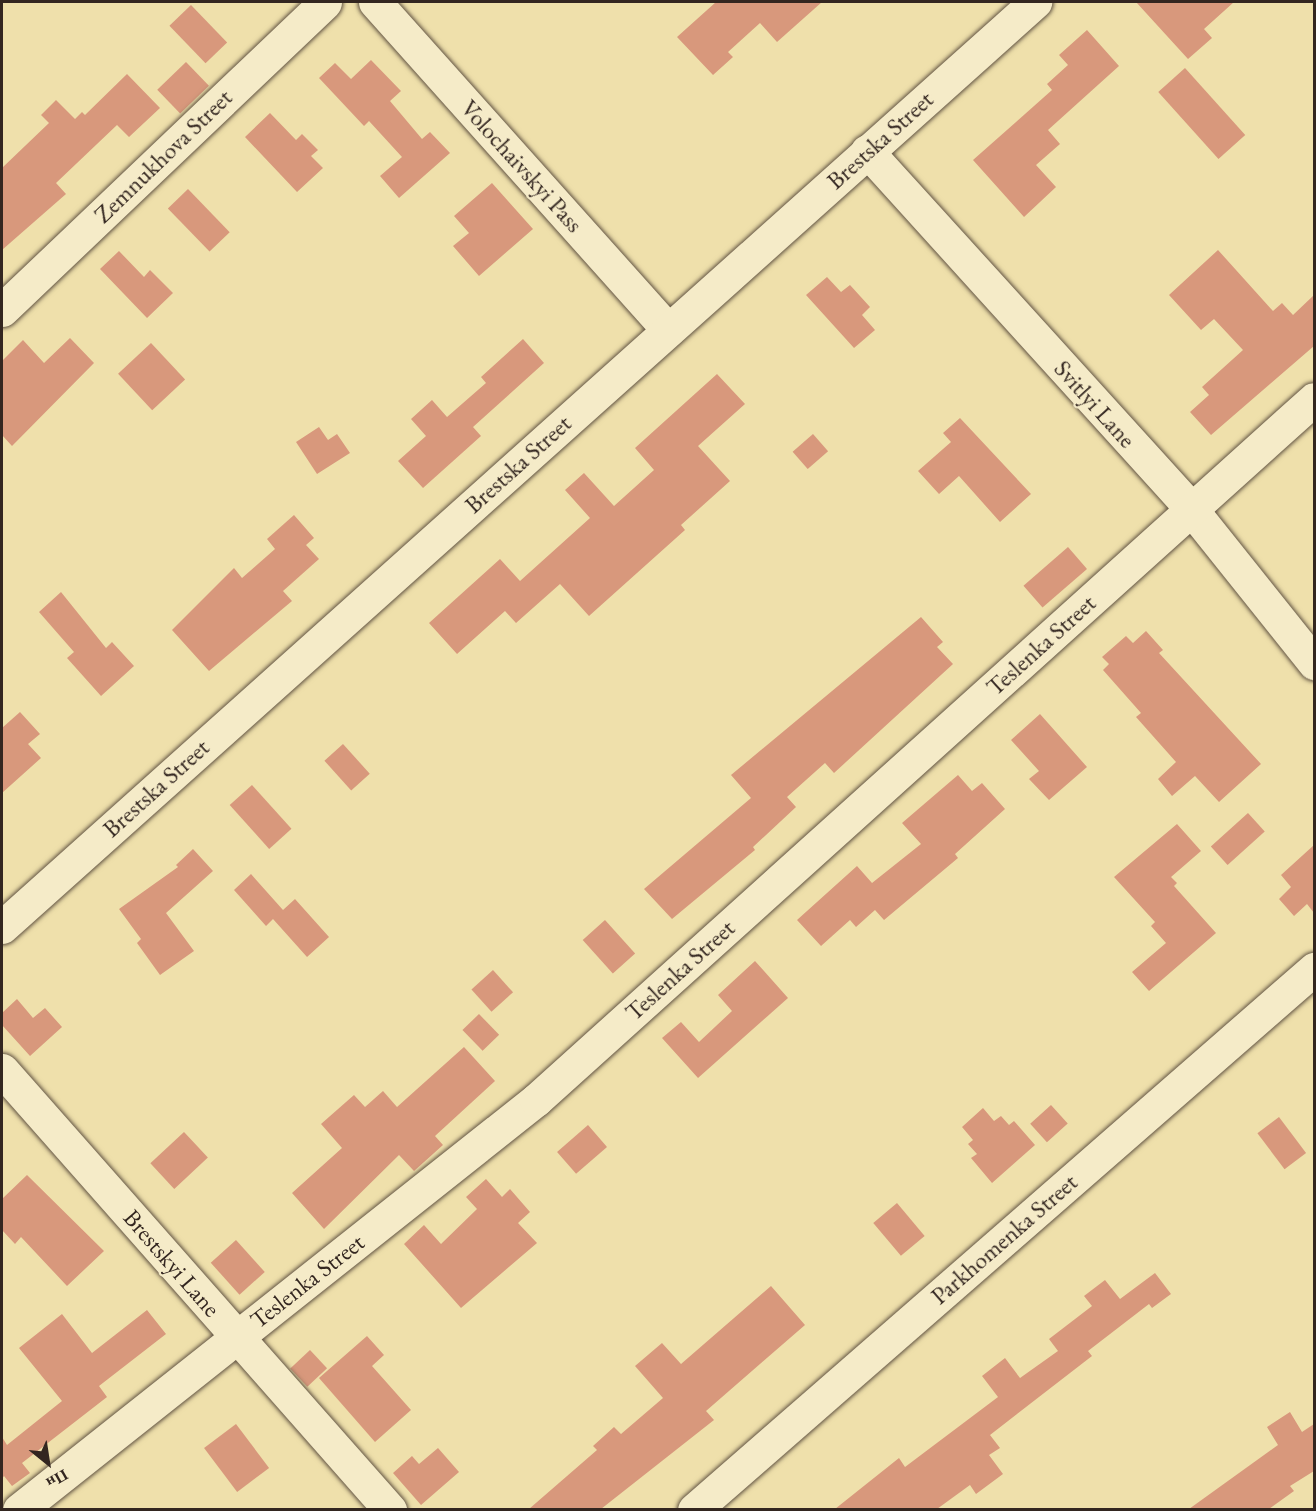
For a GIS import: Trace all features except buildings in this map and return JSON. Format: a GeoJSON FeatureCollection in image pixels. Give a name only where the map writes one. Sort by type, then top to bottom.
{"type":"FeatureCollection","features":[{"type":"Feature","properties":{"kind":"street","name":"Zemnukhova Street"},"geometry":{"type":"LineString","coordinates":[[2,310],[325,2]]}},
{"type":"Feature","properties":{"kind":"street","name":"Volochaivskyi Pass"},"geometry":{"type":"LineString","coordinates":[[375,2],[668,330]]}},
{"type":"Feature","properties":{"kind":"street","name":"Brestska Street"},"geometry":{"type":"LineString","coordinates":[[2,927],[1035,2]]}},
{"type":"Feature","properties":{"kind":"street","name":"Svitlyi Lane"},"geometry":{"type":"LineString","coordinates":[[867,151],[1192,510],[1314,663]]}},
{"type":"Feature","properties":{"kind":"street","name":"Teslenka Street"},"geometry":{"type":"LineString","coordinates":[[19,1509],[536,1100],[1314,399]]}},
{"type":"Feature","properties":{"kind":"street","name":"Parkhomenka Street"},"geometry":{"type":"LineString","coordinates":[[694,1509],[1314,969]]}},
{"type":"Feature","properties":{"kind":"street","name":"Brestskyi Lane"},"geometry":{"type":"LineString","coordinates":[[2,1070],[390,1509]]}}]}
